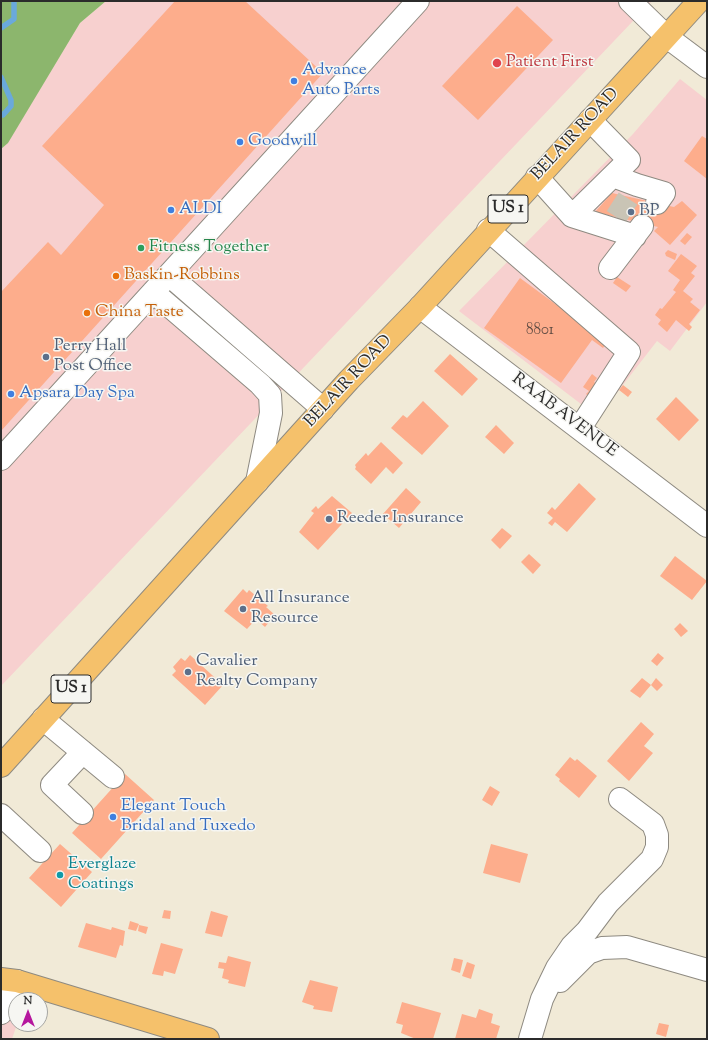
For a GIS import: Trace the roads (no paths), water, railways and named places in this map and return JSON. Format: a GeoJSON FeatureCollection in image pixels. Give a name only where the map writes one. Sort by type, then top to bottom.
{"type":"FeatureCollection","features":[{"type":"Feature","properties":{"kind":"main road","name":"BELAIR ROAD"},"geometry":{"type":"LineString","coordinates":[[1,766],[323,409],[420,307],[488,230],[699,1]]}},
{"type":"Feature","properties":{"kind":"main road"},"geometry":{"type":"LineString","coordinates":[[6,976],[208,1039]]}},
{"type":"Feature","properties":{"kind":"street"},"geometry":{"type":"LineString","coordinates":[[1,459],[418,1]]}},
{"type":"Feature","properties":{"kind":"street"},"geometry":{"type":"LineString","coordinates":[[630,1],[667,37],[707,68]]}},
{"type":"Feature","properties":{"kind":"street"},"geometry":{"type":"LineString","coordinates":[[572,216],[629,160],[590,120]]}},
{"type":"Feature","properties":{"kind":"street"},"geometry":{"type":"LineString","coordinates":[[613,176],[633,191],[664,193],[657,203]]}},
{"type":"Feature","properties":{"kind":"street"},"geometry":{"type":"LineString","coordinates":[[537,177],[572,216],[613,222],[640,230],[610,268]]}},
{"type":"Feature","properties":{"kind":"street"},"geometry":{"type":"LineString","coordinates":[[488,230],[629,352],[580,428]]}},
{"type":"Feature","properties":{"kind":"street"},"geometry":{"type":"LineString","coordinates":[[168,275],[323,409]]}},
{"type":"Feature","properties":{"kind":"street"},"geometry":{"type":"LineString","coordinates":[[153,292],[260,384],[270,396],[271,413],[257,482]]}},
{"type":"Feature","properties":{"kind":"street","name":"RAAB AVENUE"},"geometry":{"type":"LineString","coordinates":[[420,307],[707,526]]}},
{"type":"Feature","properties":{"kind":"street"},"geometry":{"type":"LineString","coordinates":[[43,719],[113,777]]}},
{"type":"Feature","properties":{"kind":"street"},"geometry":{"type":"LineString","coordinates":[[82,813],[52,785],[83,752]]}},
{"type":"Feature","properties":{"kind":"street"},"geometry":{"type":"LineString","coordinates":[[530,1039],[542,999],[557,968],[572,946],[587,931],[608,903],[652,859],[657,847],[657,835],[653,824],[620,799]]}},
{"type":"Feature","properties":{"kind":"street"},"geometry":{"type":"LineString","coordinates":[[1,815],[40,851]]}},
{"type":"Feature","properties":{"kind":"street"},"geometry":{"type":"LineString","coordinates":[[542,999],[588,953],[602,948],[627,947],[707,970]]}},
{"type":"Feature","properties":{"kind":"street"},"geometry":{"type":"LineString","coordinates":[[1,1013],[6,976]]}},
{"type":"Feature","properties":{"kind":"waterway"},"geometry":{"type":"LineString","coordinates":[[1,28],[14,19],[14,1]]}},
{"type":"Feature","properties":{"kind":"waterway"},"geometry":{"type":"LineString","coordinates":[[1,77],[11,100],[11,106],[3,115],[1,114]]}},
{"type":"Feature","properties":{"kind":"tunnel"},"geometry":{"type":"LineString","coordinates":[[616,217],[629,197]]}},
{"type":"Feature","properties":{"kind":"place","name":"Patient First"},"geometry":{"type":"Point","coordinates":[497,63]}},
{"type":"Feature","properties":{"kind":"place","name":"Advance Auto Parts"},"geometry":{"type":"Point","coordinates":[294,81]}},
{"type":"Feature","properties":{"kind":"place","name":"Goodwill"},"geometry":{"type":"Point","coordinates":[240,142]}},
{"type":"Feature","properties":{"kind":"place","name":"ALDI"},"geometry":{"type":"Point","coordinates":[171,210]}},
{"type":"Feature","properties":{"kind":"place","name":"BP"},"geometry":{"type":"Point","coordinates":[631,212]}},
{"type":"Feature","properties":{"kind":"place","name":"Fitness Together"},"geometry":{"type":"Point","coordinates":[141,248]}},
{"type":"Feature","properties":{"kind":"place","name":"Baskin-Robbins"},"geometry":{"type":"Point","coordinates":[116,276]}},
{"type":"Feature","properties":{"kind":"place","name":"China Taste"},"geometry":{"type":"Point","coordinates":[87,313]}},
{"type":"Feature","properties":{"kind":"place","name":"Perry Hall Post Office"},"geometry":{"type":"Point","coordinates":[46,357]}},
{"type":"Feature","properties":{"kind":"place","name":"Apsara Day Spa"},"geometry":{"type":"Point","coordinates":[11,394]}},
{"type":"Feature","properties":{"kind":"place","name":"Reeder Insurance"},"geometry":{"type":"Point","coordinates":[329,519]}},
{"type":"Feature","properties":{"kind":"place","name":"All Insurance Resource"},"geometry":{"type":"Point","coordinates":[243,609]}},
{"type":"Feature","properties":{"kind":"place","name":"Cavalier Realty Company"},"geometry":{"type":"Point","coordinates":[188,672]}},
{"type":"Feature","properties":{"kind":"place","name":"Elegant Touch Bridal and Tuxedo"},"geometry":{"type":"Point","coordinates":[113,817]}},
{"type":"Feature","properties":{"kind":"place","name":"Everglaze Coatings"},"geometry":{"type":"Point","coordinates":[60,875]}}]}
